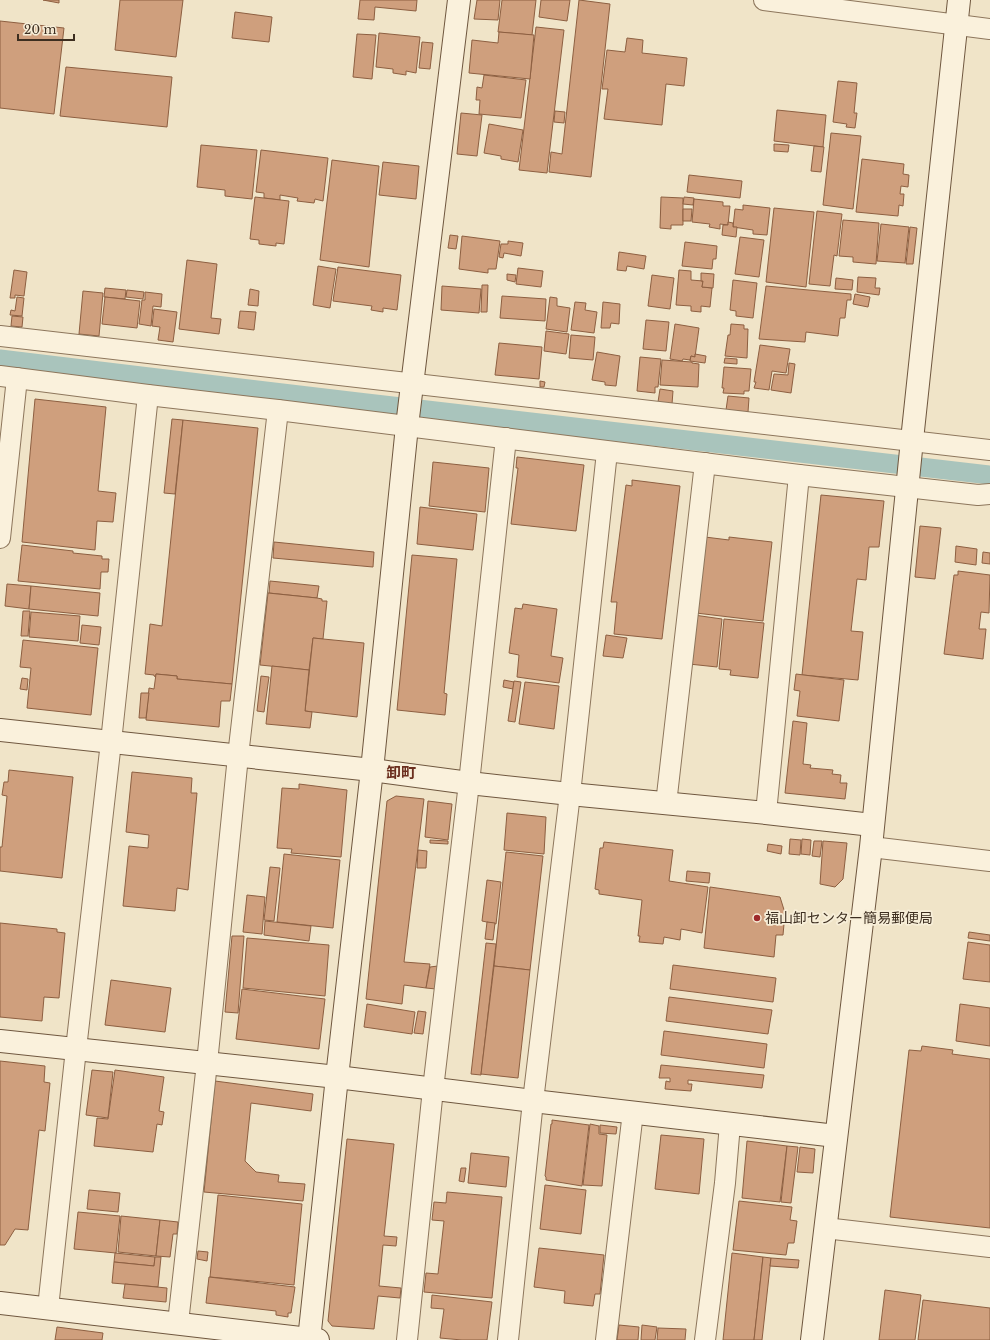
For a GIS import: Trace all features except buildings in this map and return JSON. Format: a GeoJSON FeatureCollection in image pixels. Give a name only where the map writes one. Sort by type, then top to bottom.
{"type":"FeatureCollection","features":[{"type":"Feature","properties":{"kind":"street"},"geometry":{"type":"LineString","coordinates":[[0,1303],[312,1340],[337,1077],[372,770],[409,405],[459,0]]}},
{"type":"Feature","properties":{"kind":"street"},"geometry":{"type":"LineString","coordinates":[[764,0],[990,29]]}},
{"type":"Feature","properties":{"kind":"street"},"geometry":{"type":"LineString","coordinates":[[812,1340],[870,847],[959,0]]}},
{"type":"Feature","properties":{"kind":"street"},"geometry":{"type":"LineString","coordinates":[[0,336],[409,405],[911,446],[990,450]]}},
{"type":"Feature","properties":{"kind":"street"},"geometry":{"type":"LineString","coordinates":[[0,538],[8,377],[278,410],[409,405],[506,438],[607,452],[799,475],[908,482],[978,495],[990,494]]}},
{"type":"Feature","properties":{"kind":"street"},"geometry":{"type":"LineString","coordinates":[[48,1308],[148,395]]}},
{"type":"Feature","properties":{"kind":"street"},"geometry":{"type":"LineString","coordinates":[[178,1323],[207,1063],[238,756],[278,410]]}},
{"type":"Feature","properties":{"kind":"street"},"geometry":{"type":"LineString","coordinates":[[407,1340],[433,1089],[469,782],[506,438]]}},
{"type":"Feature","properties":{"kind":"street"},"geometry":{"type":"LineString","coordinates":[[508,1340],[533,1101],[570,794],[607,452]]}},
{"type":"Feature","properties":{"kind":"street"},"geometry":{"type":"LineString","coordinates":[[666,804],[705,463]]}},
{"type":"Feature","properties":{"kind":"street"},"geometry":{"type":"LineString","coordinates":[[766,813],[799,475]]}},
{"type":"Feature","properties":{"kind":"street"},"geometry":{"type":"LineString","coordinates":[[0,730],[372,770],[570,794],[872,825]]}},
{"type":"Feature","properties":{"kind":"street"},"geometry":{"type":"LineString","coordinates":[[870,847],[990,861]]}},
{"type":"Feature","properties":{"kind":"street"},"geometry":{"type":"LineString","coordinates":[[0,1041],[337,1077],[836,1136]]}},
{"type":"Feature","properties":{"kind":"street"},"geometry":{"type":"LineString","coordinates":[[606,1340],[632,1112]]}},
{"type":"Feature","properties":{"kind":"street"},"geometry":{"type":"LineString","coordinates":[[705,1340],[725,1183],[730,1124]]}},
{"type":"Feature","properties":{"kind":"street"},"geometry":{"type":"LineString","coordinates":[[825,1228],[990,1247]]}},
{"type":"Feature","properties":{"kind":"waterway"},"geometry":{"type":"LineString","coordinates":[[0,359],[990,475]]}},
{"type":"Feature","properties":{"kind":"place","name":"福山卸センター簡易郵便局"},"geometry":{"type":"Point","coordinates":[757,918]}},
{"type":"Feature","properties":{"kind":"district","name":"卸町"},"geometry":{"type":"Point","coordinates":[401,773]}}]}
